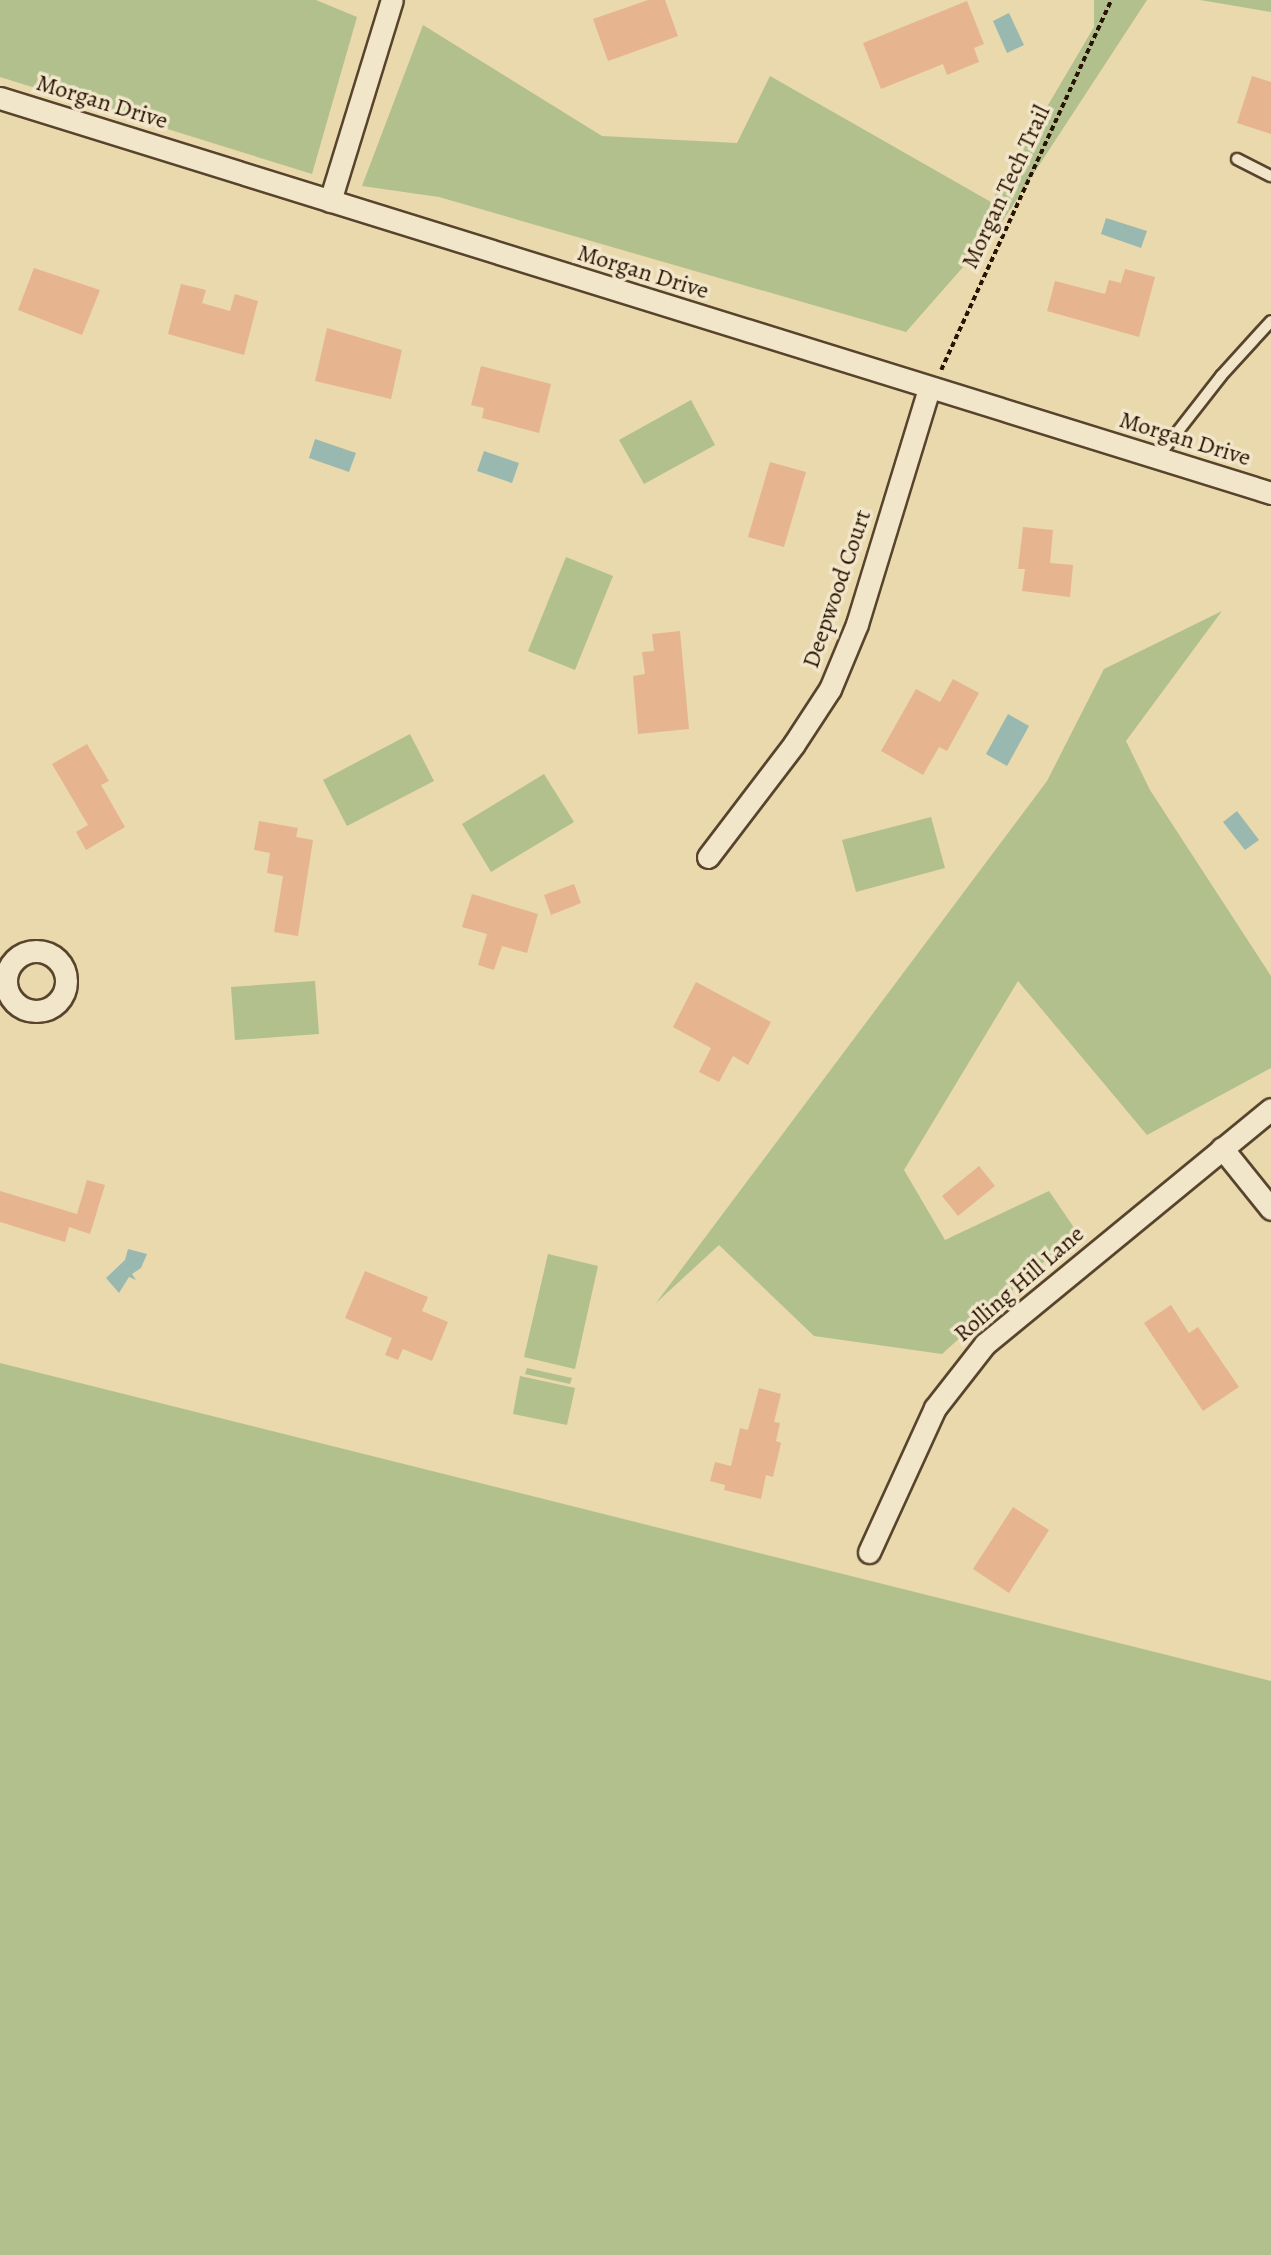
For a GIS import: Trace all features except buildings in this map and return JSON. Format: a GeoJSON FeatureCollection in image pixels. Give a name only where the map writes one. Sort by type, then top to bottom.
{"type":"FeatureCollection","features":[{"type":"Feature","properties":{"kind":"street"},"geometry":{"type":"LineString","coordinates":[[330,201],[392,0]]}},
{"type":"Feature","properties":{"kind":"street","name":"Morgan Drive"},"geometry":{"type":"LineString","coordinates":[[0,98],[1271,493]]}},
{"type":"Feature","properties":{"kind":"street","name":"Deepwood Court"},"geometry":{"type":"LineString","coordinates":[[708,857],[830,689],[857,624],[931,388]]}},
{"type":"Feature","properties":{"kind":"street","name":"Rolling Hill Lane"},"geometry":{"type":"LineString","coordinates":[[869,1552],[935,1408],[985,1344],[1271,1109]]}},
{"type":"Feature","properties":{"kind":"street"},"geometry":{"type":"LineString","coordinates":[[1222,1148],[1271,1209]]}},
{"type":"Feature","properties":{"kind":"lane"},"geometry":{"type":"LineString","coordinates":[[1237,159],[1271,176]]}},
{"type":"Feature","properties":{"kind":"lane"},"geometry":{"type":"LineString","coordinates":[[1157,458],[1271,321]]}},
{"type":"Feature","properties":{"kind":"path","name":"Morgan Tech Trail"},"geometry":{"type":"LineString","coordinates":[[931,388],[1111,0]]}},
{"type":"Feature","properties":{"kind":"green space"},"geometry":{"type":"Polygon","coordinates":[[[0,0],[316,0],[357,17],[312,174],[0,77],[0,0]]]}},
{"type":"Feature","properties":{"kind":"green space"},"geometry":{"type":"Polygon","coordinates":[[[1094,0],[1147,0],[1000,225],[906,332],[439,197],[362,186],[423,25],[602,136],[737,143],[770,76],[991,202],[1094,27],[1094,0]]]}},
{"type":"Feature","properties":{"kind":"green space"},"geometry":{"type":"Polygon","coordinates":[[[1200,0],[1271,0],[1271,12],[1200,0]]]}},
{"type":"Feature","properties":{"kind":"green space"},"geometry":{"type":"Polygon","coordinates":[[[691,400],[715,445],[644,484],[619,440],[691,400]]]}},
{"type":"Feature","properties":{"kind":"green space"},"geometry":{"type":"Polygon","coordinates":[[[566,557],[613,576],[575,670],[528,651],[566,557]]]}},
{"type":"Feature","properties":{"kind":"green space"},"geometry":{"type":"Polygon","coordinates":[[[1222,611],[1126,741],[1150,790],[1271,976],[1271,1068],[1147,1135],[1018,981],[904,1170],[945,1240],[1049,1191],[1077,1232],[942,1354],[814,1336],[719,1245],[656,1303],[1047,781],[1104,669],[1222,611]]]}},
{"type":"Feature","properties":{"kind":"green space"},"geometry":{"type":"Polygon","coordinates":[[[410,734],[434,781],[347,826],[323,780],[410,734]]]}},
{"type":"Feature","properties":{"kind":"green space"},"geometry":{"type":"Polygon","coordinates":[[[544,774],[574,822],[491,872],[462,824],[544,774]]]}},
{"type":"Feature","properties":{"kind":"green space"},"geometry":{"type":"Polygon","coordinates":[[[931,817],[945,868],[856,892],[842,840],[931,817]]]}},
{"type":"Feature","properties":{"kind":"green space"},"geometry":{"type":"Polygon","coordinates":[[[315,981],[319,1034],[235,1040],[231,987],[315,981]]]}},
{"type":"Feature","properties":{"kind":"green space"},"geometry":{"type":"Polygon","coordinates":[[[548,1254],[598,1266],[575,1369],[524,1357],[548,1254]]]}},
{"type":"Feature","properties":{"kind":"green space"},"geometry":{"type":"Polygon","coordinates":[[[0,1363],[1271,1681],[1271,2255],[0,2255],[0,1363]]]}},
{"type":"Feature","properties":{"kind":"green space"},"geometry":{"type":"Polygon","coordinates":[[[527,1368],[572,1378],[570,1384],[525,1374],[527,1368]]]}},
{"type":"Feature","properties":{"kind":"green space"},"geometry":{"type":"Polygon","coordinates":[[[520,1376],[575,1388],[567,1425],[513,1414],[520,1376]]]}},
{"type":"Feature","properties":{"kind":"water"},"geometry":{"type":"Polygon","coordinates":[[[1009,13],[1024,45],[1007,53],[993,21],[1009,13]]]}},
{"type":"Feature","properties":{"kind":"water"},"geometry":{"type":"Polygon","coordinates":[[[1106,218],[1147,231],[1141,248],[1101,234],[1106,218]]]}},
{"type":"Feature","properties":{"kind":"water"},"geometry":{"type":"Polygon","coordinates":[[[315,439],[356,453],[349,472],[309,458],[315,439]]]}},
{"type":"Feature","properties":{"kind":"water"},"geometry":{"type":"Polygon","coordinates":[[[484,451],[519,463],[512,483],[477,471],[484,451]]]}},
{"type":"Feature","properties":{"kind":"water"},"geometry":{"type":"Polygon","coordinates":[[[1008,714],[1029,726],[1007,766],[986,754],[1008,714]]]}},
{"type":"Feature","properties":{"kind":"water"},"geometry":{"type":"Polygon","coordinates":[[[1237,811],[1259,840],[1245,850],[1223,822],[1237,811]]]}},
{"type":"Feature","properties":{"kind":"water"},"geometry":{"type":"Polygon","coordinates":[[[128,1249],[147,1254],[141,1268],[132,1274],[136,1280],[129,1277],[119,1293],[106,1278],[125,1260],[128,1249]]]}}]}
